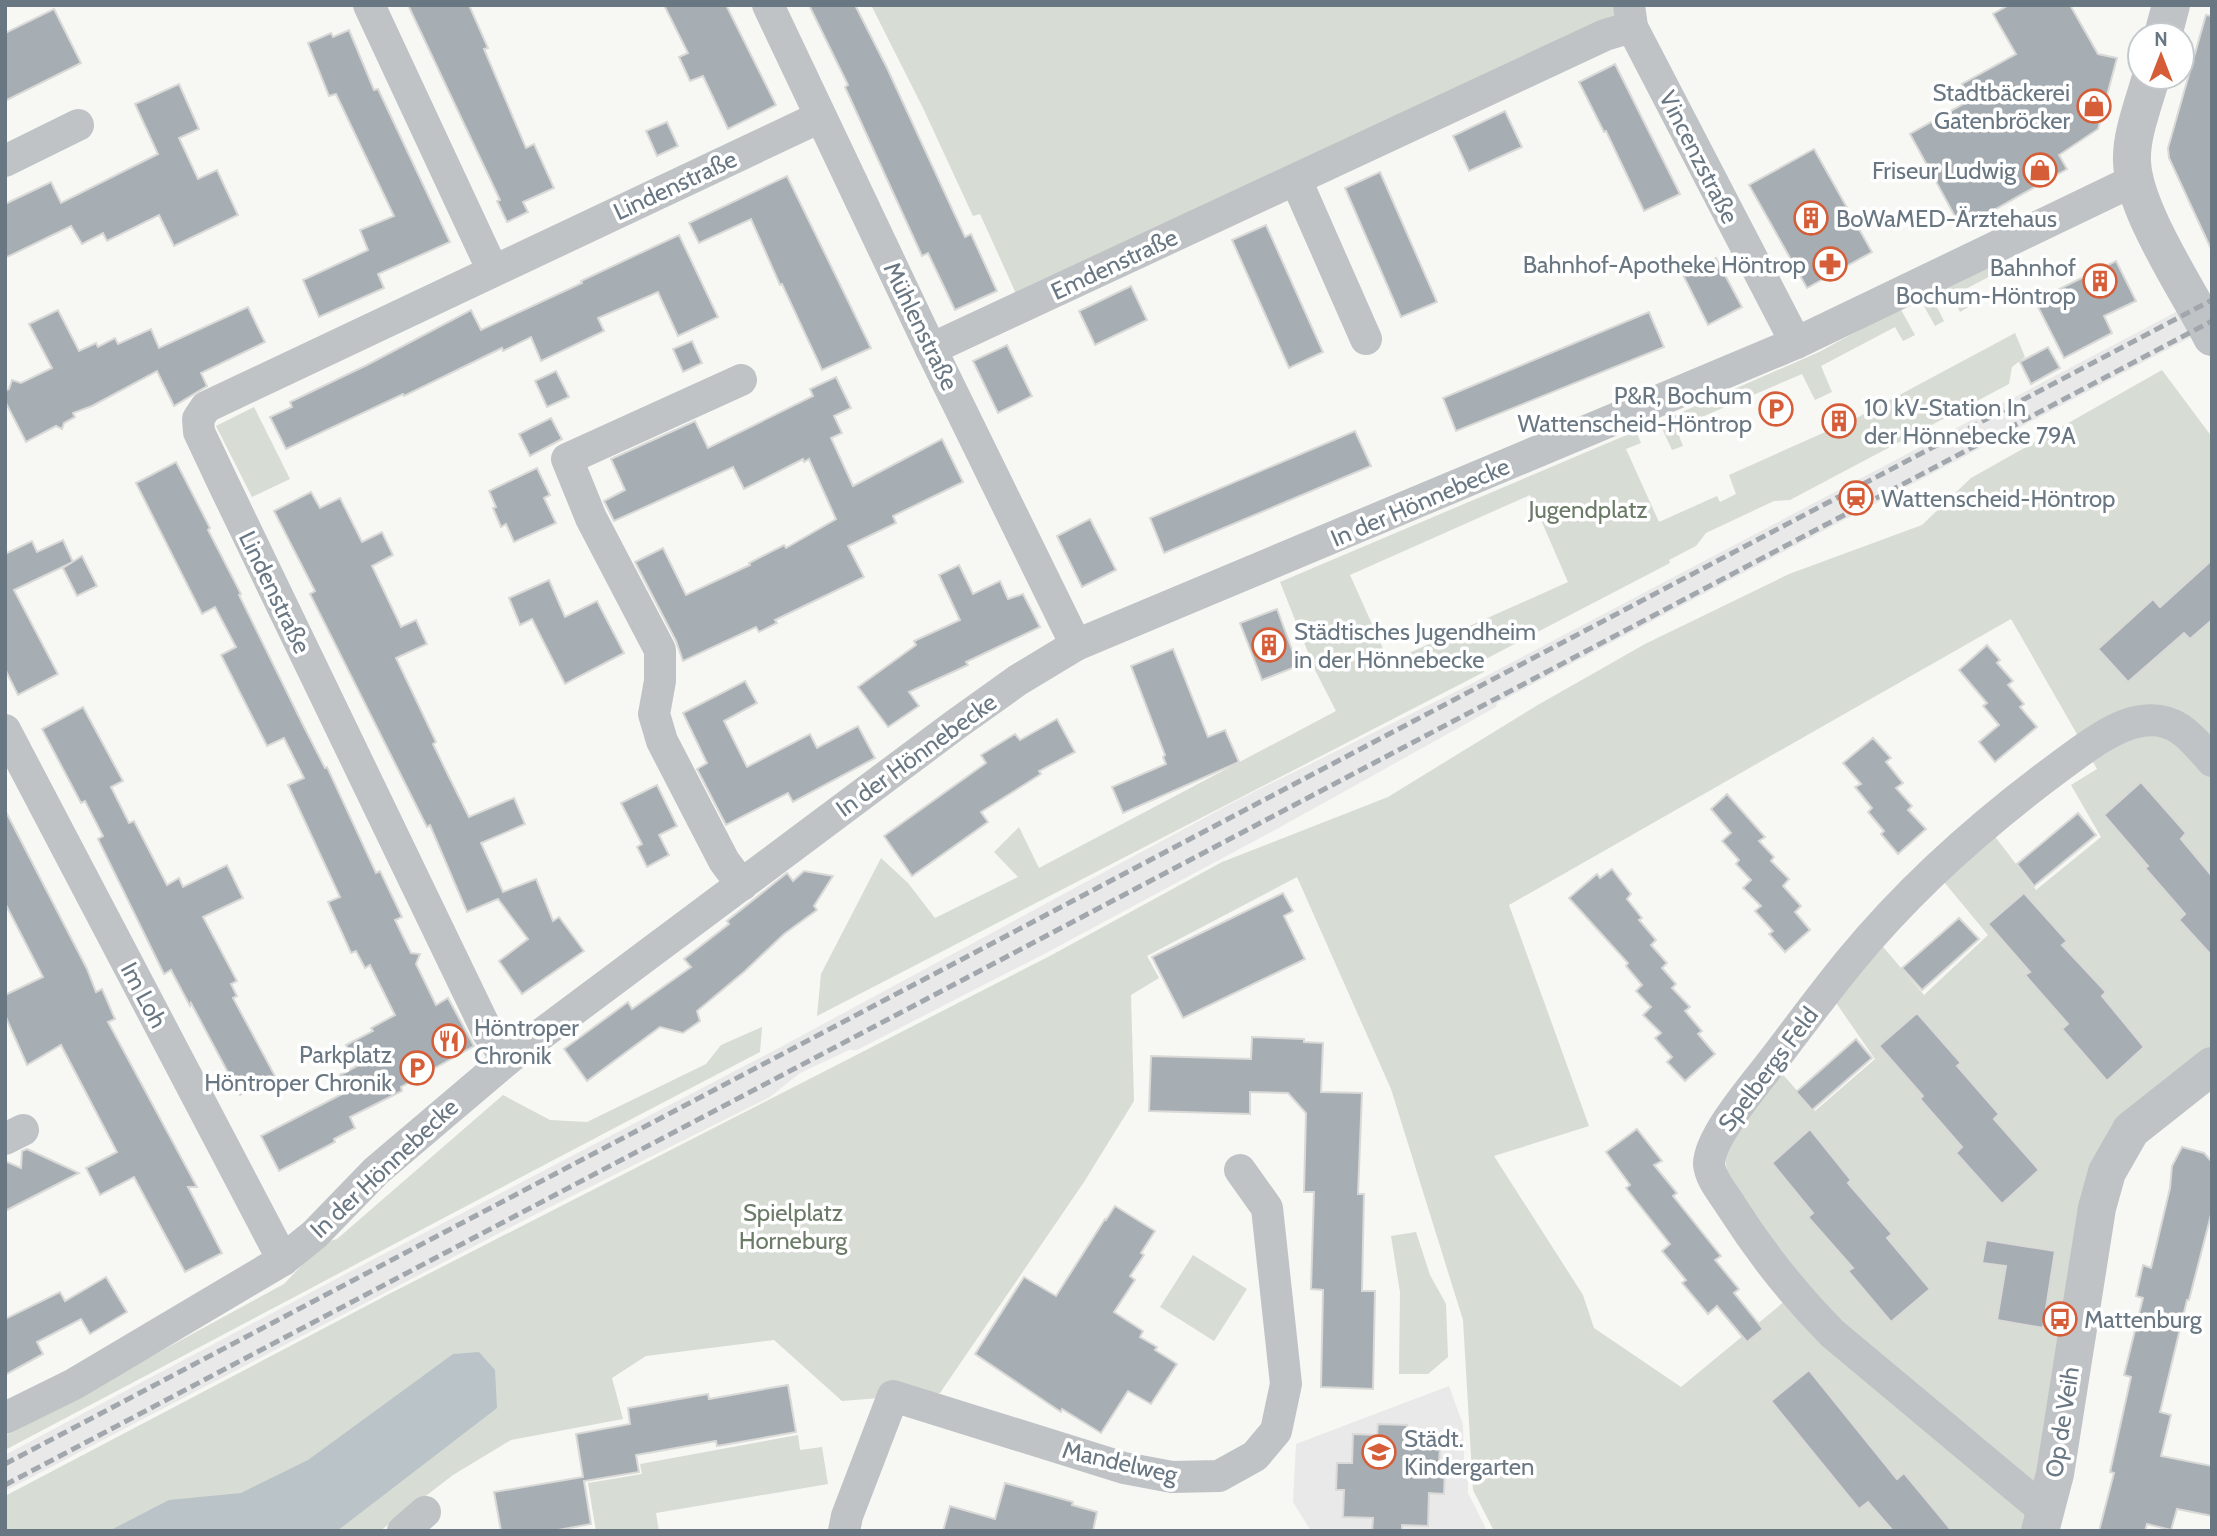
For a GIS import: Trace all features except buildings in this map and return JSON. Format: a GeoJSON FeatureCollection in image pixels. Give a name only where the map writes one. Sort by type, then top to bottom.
{"type":"FeatureCollection","features":[{"type":"Feature","properties":{"kind":"street"},"geometry":{"type":"LineString","coordinates":[[369,5],[493,271]]}},
{"type":"Feature","properties":{"kind":"street","name":"Mühlenstraße"},"geometry":{"type":"LineString","coordinates":[[768,5],[931,349],[1076,645]]}},
{"type":"Feature","properties":{"kind":"street","name":"Emdenstraße"},"geometry":{"type":"LineString","coordinates":[[931,349],[1605,35],[1630,16]]}},
{"type":"Feature","properties":{"kind":"street","name":"Vincenzstraße"},"geometry":{"type":"LineString","coordinates":[[1630,16],[1796,343]]}},
{"type":"Feature","properties":{"kind":"street"},"geometry":{"type":"LineString","coordinates":[[2147,91],[2132,150],[2135,180],[2154,229],[2212,337]]}},
{"type":"Feature","properties":{"kind":"street","name":"Lindenstraße"},"geometry":{"type":"LineString","coordinates":[[508,1059],[488,1033],[209,454],[199,432],[198,419],[206,407],[820,117]]}},
{"type":"Feature","properties":{"kind":"street"},"geometry":{"type":"LineString","coordinates":[[5,161],[78,125]]}},
{"type":"Feature","properties":{"kind":"street"},"geometry":{"type":"LineString","coordinates":[[1296,180],[1366,339]]}},
{"type":"Feature","properties":{"kind":"street","name":"In der Hönnebecke"},"geometry":{"type":"LineString","coordinates":[[5,1418],[74,1384],[283,1260],[315,1234],[376,1171],[508,1059],[955,725],[1018,680],[1076,645],[1796,343],[2135,180]]}},
{"type":"Feature","properties":{"kind":"street"},"geometry":{"type":"LineString","coordinates":[[741,380],[568,459],[591,518],[660,650],[660,681],[654,714],[662,741],[724,861],[742,885]]}},
{"type":"Feature","properties":{"kind":"street","name":"Spelbergs Feld"},"geometry":{"type":"LineString","coordinates":[[2043,1521],[1805,1306],[1758,1248],[1714,1180],[1709,1167],[1710,1155],[1716,1139],[1752,1088],[1851,959],[1913,891],[2017,798],[2095,743],[2125,726],[2143,720],[2169,723],[2186,731],[2212,761]]}},
{"type":"Feature","properties":{"kind":"street","name":"Im Loh"},"geometry":{"type":"LineString","coordinates":[[5,730],[283,1260]]}},
{"type":"Feature","properties":{"kind":"street","name":"Op de Veih"},"geometry":{"type":"LineString","coordinates":[[2043,1521],[2055,1474],[2097,1208],[2107,1172],[2131,1130],[2212,1066]]}},
{"type":"Feature","properties":{"kind":"street","name":"Mandelweg"},"geometry":{"type":"LineString","coordinates":[[844,1531],[846,1516],[893,1396],[1124,1468],[1172,1477],[1219,1476],[1255,1456],[1276,1431],[1286,1384],[1267,1208],[1240,1170]]}},
{"type":"Feature","properties":{"kind":"shaded area"},"geometry":{"type":"Polygon","coordinates":[[[2212,293],[2212,326],[1497,703],[1496,707],[1275,830],[1046,953],[857,1050],[849,1050],[800,1073],[770,1097],[536,1214],[5,1491],[5,1455],[777,1049],[1234,802],[1469,685],[2212,293]]]}},
{"type":"Feature","properties":{"kind":"shaded area"},"geometry":{"type":"Polygon","coordinates":[[[479,1352],[495,1370],[497,1408],[337,1531],[109,1531],[169,1500],[241,1493],[308,1460],[453,1354],[479,1352]]]}},
{"type":"Feature","properties":{"kind":"shaded area","name":"Städt. Kindergarten"},"geometry":{"type":"Polygon","coordinates":[[[1449,1386],[1463,1425],[1468,1493],[1487,1531],[1311,1531],[1293,1502],[1296,1444],[1449,1386]]]}},
{"type":"Feature","properties":{"kind":"green space"},"geometry":{"type":"Polygon","coordinates":[[[871,5],[1618,5],[1624,18],[1018,298],[980,214],[973,216],[871,5]]]}},
{"type":"Feature","properties":{"kind":"green space"},"geometry":{"type":"Polygon","coordinates":[[[1991,259],[1998,272],[1962,291],[1970,306],[1960,312],[1952,296],[1936,305],[1944,321],[1935,326],[1919,297],[1991,259]]]}},
{"type":"Feature","properties":{"kind":"green space"},"geometry":{"type":"Polygon","coordinates":[[[1900,308],[1915,335],[1903,341],[1895,327],[1821,366],[1832,392],[1815,400],[1802,374],[1676,428],[1683,446],[1672,450],[1659,422],[1819,352],[1900,308]]]}},
{"type":"Feature","properties":{"kind":"green space","name":"Jugendplatz"},"geometry":{"type":"Polygon","coordinates":[[[2015,333],[2025,357],[2012,367],[2009,384],[1790,500],[1774,501],[1706,533],[1696,546],[1669,560],[1670,563],[1480,662],[1484,672],[817,1016],[821,974],[881,858],[908,883],[935,918],[1018,877],[994,852],[1019,827],[1039,868],[1336,711],[1315,670],[1280,582],[1636,431],[1641,443],[1626,449],[1659,522],[1717,496],[1720,502],[1736,494],[1729,475],[1832,429],[1835,434],[1851,426],[1849,422],[2015,333]],[[1530,495],[1350,575],[1389,662],[1568,582],[1530,495]]]}},
{"type":"Feature","properties":{"kind":"green space","name":"Spielplatz Horneburg"},"geometry":{"type":"Polygon","coordinates":[[[2162,370],[2212,437],[2212,1052],[2128,1118],[2036,1491],[2023,1531],[1494,1531],[1473,1490],[1463,1320],[1391,1089],[1297,877],[1147,956],[1159,978],[1131,995],[1134,1101],[1084,1182],[940,1393],[842,1401],[774,1340],[646,1356],[612,1378],[623,1419],[511,1440],[453,1475],[380,1531],[5,1531],[5,1496],[389,1294],[1048,957],[1222,862],[1388,797],[1536,706],[1645,644],[1789,574],[1922,525],[1971,478],[2162,370]],[[2011,619],[1509,905],[1589,1126],[1494,1156],[1583,1295],[1594,1328],[1681,1387],[1802,1287],[1730,1188],[1724,1153],[1778,1069],[1815,1111],[1875,1059],[1832,997],[1878,941],[1924,995],[1988,935],[1939,876],[1990,830],[2036,890],[2101,837],[2071,785],[2097,769],[2011,619]]]}},
{"type":"Feature","properties":{"kind":"green space"},"geometry":{"type":"Polygon","coordinates":[[[254,407],[290,479],[252,497],[216,426],[254,407]]]}},
{"type":"Feature","properties":{"kind":"green space"},"geometry":{"type":"Polygon","coordinates":[[[762,1027],[760,1052],[5,1450],[5,1436],[284,1284],[323,1243],[337,1239],[503,1095],[550,1120],[587,1122],[706,1064],[721,1045],[762,1027]]]}},
{"type":"Feature","properties":{"kind":"green space"},"geometry":{"type":"Polygon","coordinates":[[[1416,1232],[1430,1275],[1446,1304],[1448,1357],[1428,1374],[1399,1374],[1400,1292],[1391,1236],[1416,1232]]]}},
{"type":"Feature","properties":{"kind":"green space"},"geometry":{"type":"Polygon","coordinates":[[[1193,1255],[1247,1289],[1214,1341],[1160,1307],[1193,1255]]]}},
{"type":"Feature","properties":{"kind":"green space"},"geometry":{"type":"Polygon","coordinates":[[[798,1435],[800,1450],[822,1447],[828,1484],[656,1513],[659,1531],[596,1531],[588,1483],[642,1474],[640,1464],[798,1435]]]}},
{"type":"Feature","properties":{"kind":"railway"},"geometry":{"type":"LineString","coordinates":[[5,1464],[2212,300]]}},
{"type":"Feature","properties":{"kind":"railway"},"geometry":{"type":"LineString","coordinates":[[5,1485],[2212,321]]}},
{"type":"Feature","properties":{"kind":"place","name":"Stadtbäckerei Gatenbröcker"},"geometry":{"type":"Point","coordinates":[2094,106]}},
{"type":"Feature","properties":{"kind":"place","name":"Friseur Ludwig"},"geometry":{"type":"Point","coordinates":[2040,170]}},
{"type":"Feature","properties":{"kind":"place","name":"BoWaMED-Ärztehaus"},"geometry":{"type":"Point","coordinates":[1811,218]}},
{"type":"Feature","properties":{"kind":"place","name":"Bahnhof-Apotheke Höntrop"},"geometry":{"type":"Point","coordinates":[1830,264]}},
{"type":"Feature","properties":{"kind":"place","name":"Bahnhof Bochum-Höntrop"},"geometry":{"type":"Point","coordinates":[2100,281]}},
{"type":"Feature","properties":{"kind":"place","name":"P&R, Bochum Wattenscheid-Höntrop"},"geometry":{"type":"Point","coordinates":[1776,409]}},
{"type":"Feature","properties":{"kind":"place","name":"10 kV-Station In der Hönnebecke 79A"},"geometry":{"type":"Point","coordinates":[1839,421]}},
{"type":"Feature","properties":{"kind":"place","name":"Wattenscheid-Höntrop"},"geometry":{"type":"Point","coordinates":[1856,498]}},
{"type":"Feature","properties":{"kind":"place","name":"Städtisches Jugendheim in der Hönnebecke"},"geometry":{"type":"Point","coordinates":[1269,645]}},
{"type":"Feature","properties":{"kind":"place","name":"Höntroper Chronik"},"geometry":{"type":"Point","coordinates":[449,1041]}},
{"type":"Feature","properties":{"kind":"place","name":"Parkplatz Höntroper Chronik"},"geometry":{"type":"Point","coordinates":[417,1068]}},
{"type":"Feature","properties":{"kind":"place","name":"Mattenburg"},"geometry":{"type":"Point","coordinates":[2060,1319]}},
{"type":"Feature","properties":{"kind":"place","name":"Städt. Kindergarten"},"geometry":{"type":"Point","coordinates":[1379,1452]}}]}
